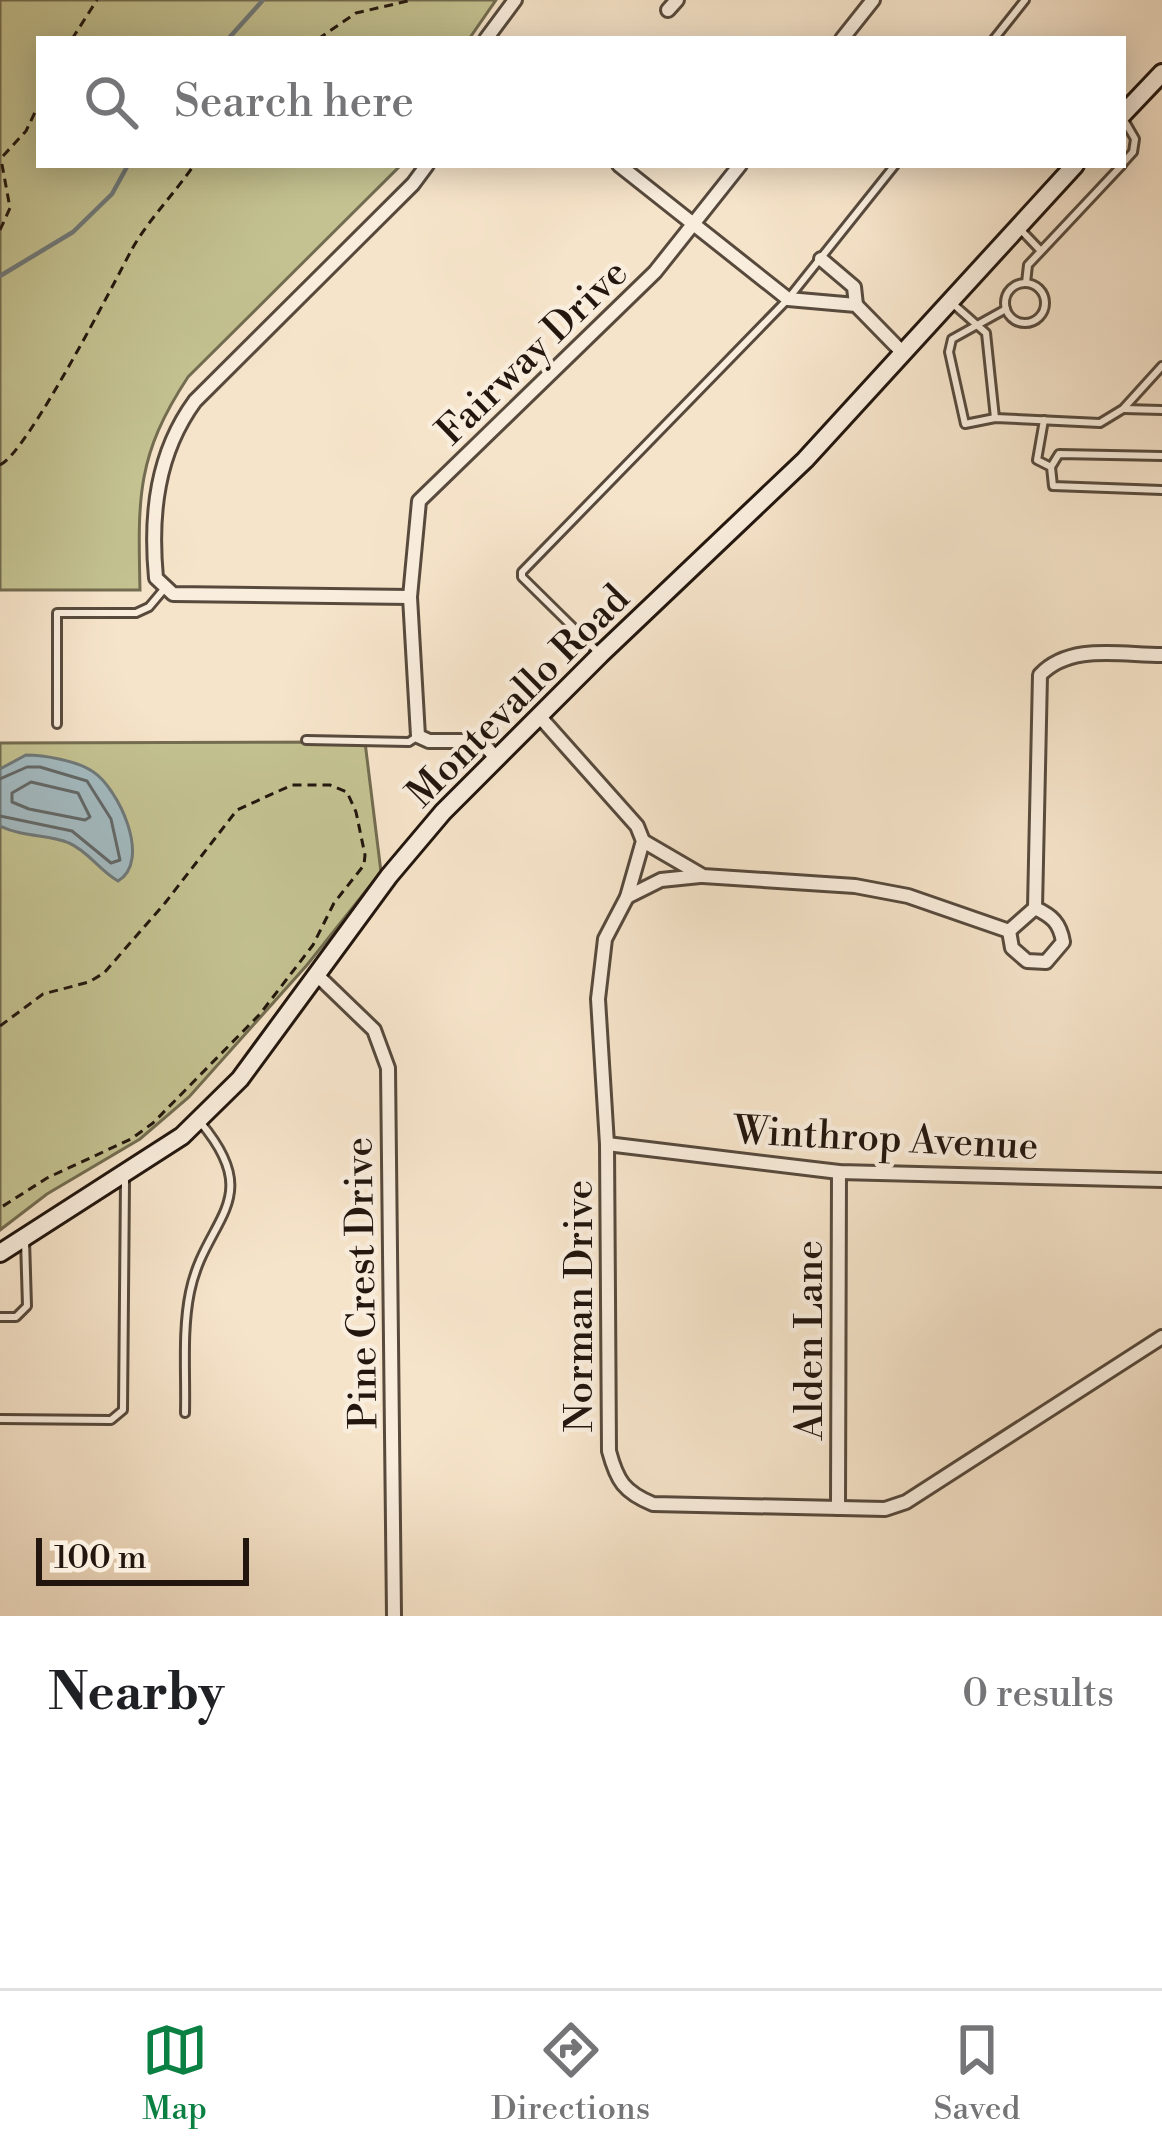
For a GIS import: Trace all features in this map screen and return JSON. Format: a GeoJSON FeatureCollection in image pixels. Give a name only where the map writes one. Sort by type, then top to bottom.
{"type":"FeatureCollection","features":[{"type":"Feature","properties":{"kind":"main road"},"geometry":{"type":"LineString","coordinates":[[1126,114],[1162,73]]}},
{"type":"Feature","properties":{"kind":"main road","name":"Montevallo Road"},"geometry":{"type":"LineString","coordinates":[[0,1253],[182,1136],[240,1079],[389,876],[495,757],[805,460],[1072,168]]}},
{"type":"Feature","properties":{"kind":"street"},"geometry":{"type":"LineString","coordinates":[[488,36],[515,0]]}},
{"type":"Feature","properties":{"kind":"street"},"geometry":{"type":"LineString","coordinates":[[844,36],[873,0]]}},
{"type":"Feature","properties":{"kind":"street"},"geometry":{"type":"LineString","coordinates":[[410,597],[182,596],[156,578],[156,501],[161,465],[178,424],[211,383],[425,168]]}},
{"type":"Feature","properties":{"kind":"street"},"geometry":{"type":"LineString","coordinates":[[623,168],[788,299],[856,305]]}},
{"type":"Feature","properties":{"kind":"street","name":"Fairway Drive"},"geometry":{"type":"LineString","coordinates":[[418,736],[410,597],[419,501],[655,272],[738,168]]}},
{"type":"Feature","properties":{"kind":"street"},"geometry":{"type":"LineString","coordinates":[[821,259],[854,287],[856,305],[902,352]]}},
{"type":"Feature","properties":{"kind":"street"},"geometry":{"type":"LineString","coordinates":[[1009,931],[1035,908],[1040,675],[1060,658],[1077,654],[1162,655]]}},
{"type":"Feature","properties":{"kind":"street"},"geometry":{"type":"LineString","coordinates":[[540,717],[637,826],[643,841],[703,876]]}},
{"type":"Feature","properties":{"kind":"street"},"geometry":{"type":"LineString","coordinates":[[418,736],[428,741],[481,741],[495,757]]}},
{"type":"Feature","properties":{"kind":"street","name":"Norman Drive"},"geometry":{"type":"LineString","coordinates":[[643,841],[627,897],[605,939],[598,999],[607,1144],[609,1451],[616,1480],[629,1495],[653,1504],[885,1509],[906,1502],[1162,1337]]}},
{"type":"Feature","properties":{"kind":"street"},"geometry":{"type":"LineString","coordinates":[[627,897],[661,880],[703,876],[855,886],[908,896],[1009,931]]}},
{"type":"Feature","properties":{"kind":"street"},"geometry":{"type":"LineString","coordinates":[[1009,931],[1012,948],[1027,961],[1046,962],[1063,942],[1061,929],[1035,908]]}},
{"type":"Feature","properties":{"kind":"street","name":"Pine Crest Drive"},"geometry":{"type":"LineString","coordinates":[[318,976],[374,1030],[388,1068],[394,1616]]}},
{"type":"Feature","properties":{"kind":"street","name":"Winthrop Avenue"},"geometry":{"type":"LineString","coordinates":[[607,1144],[839,1172],[1162,1180]]}},
{"type":"Feature","properties":{"kind":"street","name":"Alden Lane"},"geometry":{"type":"LineString","coordinates":[[838,1508],[839,1172]]}},
{"type":"Feature","properties":{"kind":"lane"},"geometry":{"type":"LineString","coordinates":[[996,36],[1025,0]]}},
{"type":"Feature","properties":{"kind":"lane"},"geometry":{"type":"LineString","coordinates":[[1126,122],[1135,139],[1126,159]]}},
{"type":"Feature","properties":{"kind":"lane"},"geometry":{"type":"LineString","coordinates":[[601,654],[523,572],[788,299],[893,168]]}},
{"type":"Feature","properties":{"kind":"lane"},"geometry":{"type":"LineString","coordinates":[[1026,283],[1028,265],[1119,168]]}},
{"type":"Feature","properties":{"kind":"lane"},"geometry":{"type":"LineString","coordinates":[[1017,227],[1041,250]]}},
{"type":"Feature","properties":{"kind":"lane"},"geometry":{"type":"LineString","coordinates":[[1006,310],[1009,291],[1026,283]]}},
{"type":"Feature","properties":{"kind":"lane"},"geometry":{"type":"LineString","coordinates":[[1006,310],[1020,323],[1033,322],[1043,313],[1042,293],[1026,283]]}},
{"type":"Feature","properties":{"kind":"lane"},"geometry":{"type":"LineString","coordinates":[[950,300],[986,332],[995,418]]}},
{"type":"Feature","properties":{"kind":"lane"},"geometry":{"type":"LineString","coordinates":[[1006,310],[952,339],[949,352],[965,424],[995,418],[1100,423],[1123,409],[1161,369]]}},
{"type":"Feature","properties":{"kind":"lane"},"geometry":{"type":"LineString","coordinates":[[1123,409],[1162,410]]}},
{"type":"Feature","properties":{"kind":"lane"},"geometry":{"type":"LineString","coordinates":[[1043,420],[1037,460],[1051,466]]}},
{"type":"Feature","properties":{"kind":"lane"},"geometry":{"type":"LineString","coordinates":[[1162,456],[1059,454],[1051,466],[1053,487],[1162,490]]}},
{"type":"Feature","properties":{"kind":"lane"},"geometry":{"type":"LineString","coordinates":[[57,724],[57,613],[143,611],[165,588]]}},
{"type":"Feature","properties":{"kind":"lane"},"geometry":{"type":"LineString","coordinates":[[306,740],[409,742],[418,736]]}},
{"type":"Feature","properties":{"kind":"lane"},"geometry":{"type":"LineString","coordinates":[[185,1413],[191,1286],[220,1224],[230,1185],[223,1150],[199,1120]]}},
{"type":"Feature","properties":{"kind":"lane"},"geometry":{"type":"LineString","coordinates":[[0,1419],[111,1420],[123,1410],[125,1172]]}},
{"type":"Feature","properties":{"kind":"lane"},"geometry":{"type":"LineString","coordinates":[[0,1317],[16,1317],[27,1306],[25,1235]]}},
{"type":"Feature","properties":{"kind":"path"},"geometry":{"type":"LineString","coordinates":[[74,36],[97,0]]}},
{"type":"Feature","properties":{"kind":"path"},"geometry":{"type":"LineString","coordinates":[[322,36],[356,13],[412,0]]}},
{"type":"Feature","properties":{"kind":"path"},"geometry":{"type":"LineString","coordinates":[[0,230],[10,208],[0,159],[26,130],[36,110]]}},
{"type":"Feature","properties":{"kind":"path"},"geometry":{"type":"LineString","coordinates":[[0,466],[10,461],[134,245],[192,168]]}},
{"type":"Feature","properties":{"kind":"path"},"geometry":{"type":"LineString","coordinates":[[0,1026],[44,994],[104,973],[246,803],[292,785],[330,785],[347,792],[356,812],[364,865],[334,903],[313,945],[260,1014],[153,1123],[0,1208]]}},
{"type":"Feature","properties":{"kind":"shaded area"},"geometry":{"type":"Polygon","coordinates":[[[0,0],[496,0],[471,36],[36,36],[36,168],[398,168],[188,377],[149,455],[139,529],[140,590],[0,590],[0,0]]]}},
{"type":"Feature","properties":{"kind":"shaded area"},"geometry":{"type":"Polygon","coordinates":[[[365,742],[381,872],[307,965],[189,1097],[140,1139],[47,1194],[0,1230],[0,743],[365,742]]]}},
{"type":"Feature","properties":{"kind":"water"},"geometry":{"type":"Polygon","coordinates":[[[26,755],[86,767],[112,793],[132,842],[128,871],[118,881],[69,843],[0,826],[0,769],[26,755]]]}},
{"type":"Feature","properties":{"kind":"waterway"},"geometry":{"type":"LineString","coordinates":[[231,36],[263,0]]}},
{"type":"Feature","properties":{"kind":"waterway"},"geometry":{"type":"LineString","coordinates":[[0,276],[73,232],[112,194],[126,168]]}}]}
